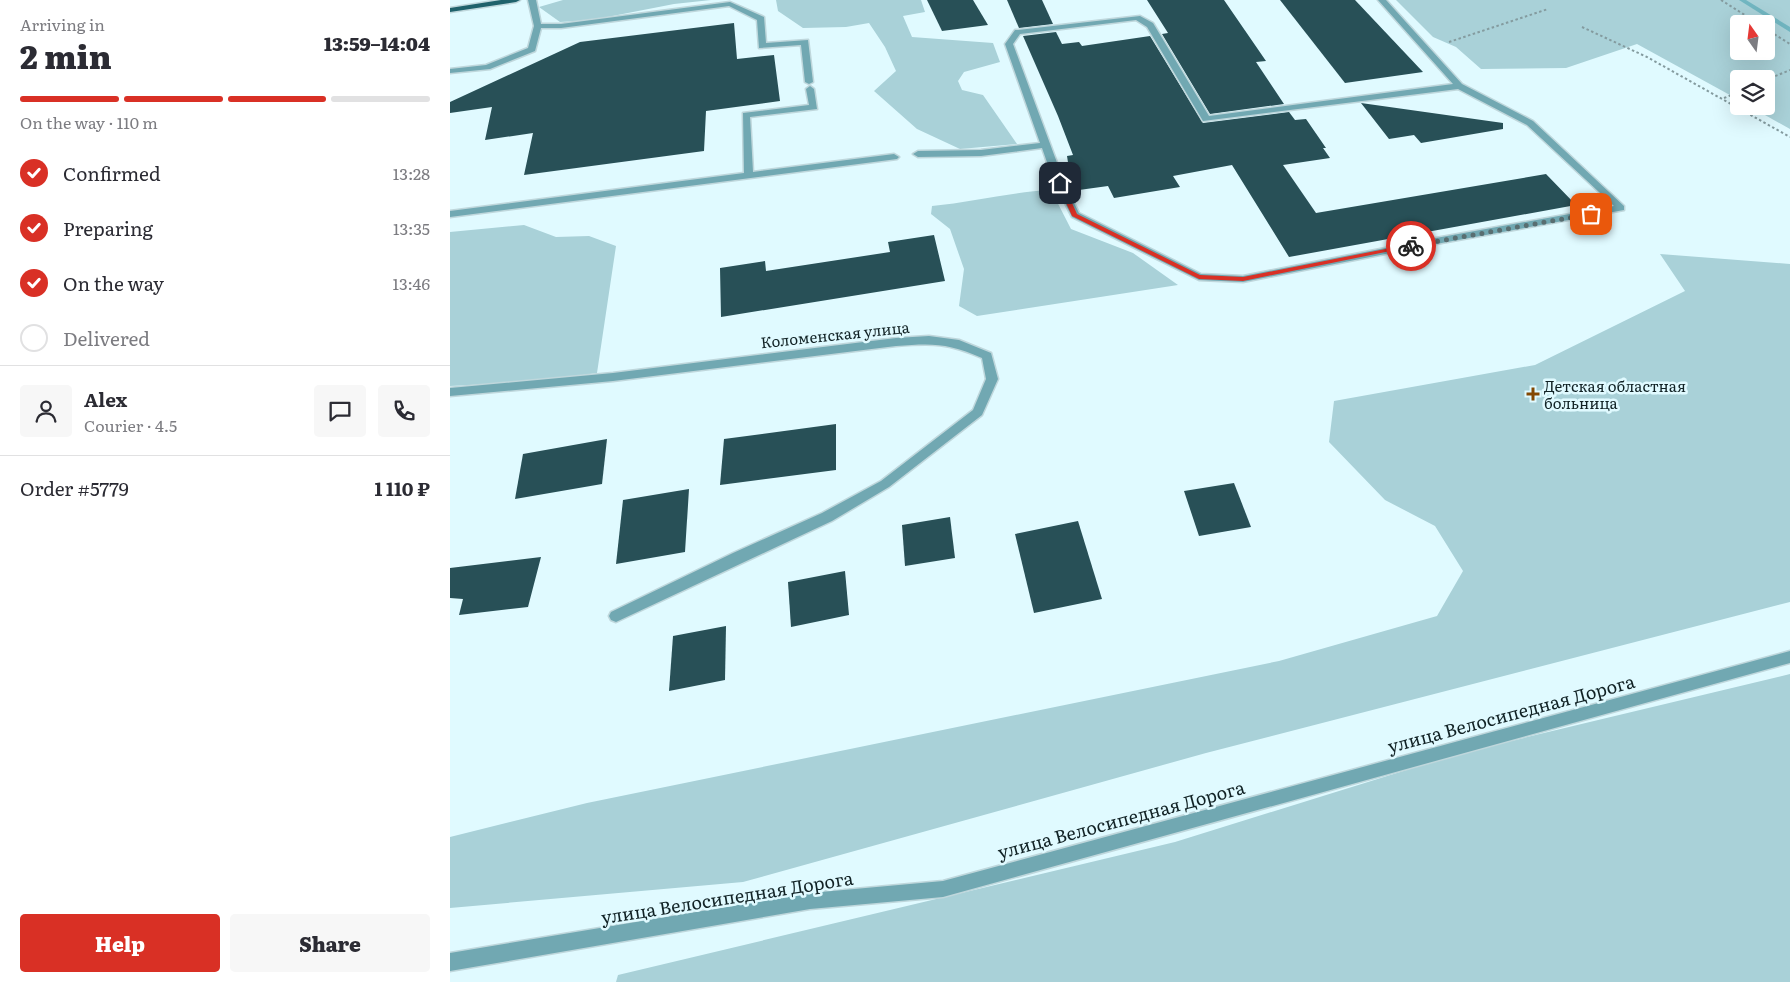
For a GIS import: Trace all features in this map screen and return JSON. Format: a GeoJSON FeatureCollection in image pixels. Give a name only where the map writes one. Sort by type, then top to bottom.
{"type":"FeatureCollection","features":[{"type":"Feature","properties":{"kind":"main road"},"geometry":{"type":"LineString","coordinates":[[450,10],[516,0]]}},
{"type":"Feature","properties":{"kind":"street"},"geometry":{"type":"LineString","coordinates":[[450,71],[487,67],[532,49],[538,26],[532,0]]}},
{"type":"Feature","properties":{"kind":"street"},"geometry":{"type":"LineString","coordinates":[[1060,183],[1075,215],[1199,277],[1243,279],[1436,241],[1621,208],[1530,123],[1458,86],[1382,0]]}},
{"type":"Feature","properties":{"kind":"street"},"geometry":{"type":"LineString","coordinates":[[538,26],[561,26],[730,4],[761,19],[762,46],[805,42],[814,107],[746,115],[749,175]]}},
{"type":"Feature","properties":{"kind":"street"},"geometry":{"type":"LineString","coordinates":[[1054,168],[1009,44],[1018,32],[1136,18],[1150,25],[1206,119],[1458,86]]}},
{"type":"Feature","properties":{"kind":"street"},"geometry":{"type":"LineString","coordinates":[[918,154],[981,153],[1046,145]]}},
{"type":"Feature","properties":{"kind":"street"},"geometry":{"type":"LineString","coordinates":[[450,214],[894,157]]}},
{"type":"Feature","properties":{"kind":"street","name":"Коломенская улица"},"geometry":{"type":"LineString","coordinates":[[450,392],[613,377],[896,342],[928,340],[958,344],[987,356],[992,379],[978,412],[886,484],[827,517],[738,557],[616,616]]}},
{"type":"Feature","properties":{"kind":"street","name":"улица Велосипедная Дорога"},"geometry":{"type":"LineString","coordinates":[[450,962],[810,901],[943,889],[1790,657]]}},
{"type":"Feature","properties":{"kind":"path"},"geometry":{"type":"LineString","coordinates":[[1721,0],[1744,15]]}},
{"type":"Feature","properties":{"kind":"path"},"geometry":{"type":"LineString","coordinates":[[1446,43],[1548,9]]}},
{"type":"Feature","properties":{"kind":"path"},"geometry":{"type":"LineString","coordinates":[[1582,27],[1647,57],[1790,137]]}},
{"type":"Feature","properties":{"kind":"path"},"geometry":{"type":"LineString","coordinates":[[1775,35],[1790,44]]}},
{"type":"Feature","properties":{"kind":"path"},"geometry":{"type":"LineString","coordinates":[[1775,76],[1790,70]]}},
{"type":"Feature","properties":{"kind":"path"},"geometry":{"type":"LineString","coordinates":[[1723,98],[1730,95]]}},
{"type":"Feature","properties":{"kind":"shaded area"},"geometry":{"type":"Polygon","coordinates":[[[563,0],[711,0],[674,4],[592,20],[560,22],[539,7],[563,0]]]}},
{"type":"Feature","properties":{"kind":"shaded area"},"geometry":{"type":"Polygon","coordinates":[[[776,0],[921,0],[925,12],[903,16],[912,37],[993,43],[1000,62],[964,72],[958,81],[962,90],[983,95],[1017,144],[960,149],[917,129],[874,91],[896,71],[885,47],[869,23],[846,27],[803,28],[778,11],[776,0]]]}},
{"type":"Feature","properties":{"kind":"shaded area"},"geometry":{"type":"Polygon","coordinates":[[[1396,0],[1790,0],[1790,129],[1765,115],[1775,115],[1775,70],[1730,70],[1730,95],[1637,44],[1566,68],[1481,69],[1456,47],[1433,37],[1396,0]]]}},
{"type":"Feature","properties":{"kind":"shaded area"},"geometry":{"type":"Polygon","coordinates":[[[1051,190],[1071,229],[1133,253],[1178,285],[977,316],[959,306],[964,269],[950,229],[931,214],[932,206],[1051,190]]]}},
{"type":"Feature","properties":{"kind":"shaded area"},"geometry":{"type":"Polygon","coordinates":[[[524,225],[556,237],[589,236],[616,246],[597,373],[532,382],[450,386],[450,232],[524,225]]]}},
{"type":"Feature","properties":{"kind":"shaded area"},"geometry":{"type":"Polygon","coordinates":[[[1660,254],[1790,264],[1790,602],[1206,753],[743,882],[450,908],[450,837],[587,803],[1279,661],[1437,616],[1463,571],[1435,526],[1385,500],[1329,442],[1334,401],[1535,365],[1685,291],[1660,254]]]}},
{"type":"Feature","properties":{"kind":"shaded area"},"geometry":{"type":"Polygon","coordinates":[[[1790,674],[1790,982],[616,982],[618,975],[1175,842],[1461,753],[1790,674]]]}},
{"type":"Feature","properties":{"kind":"building"},"geometry":{"type":"Polygon","coordinates":[[[927,0],[973,0],[988,25],[942,31],[927,0]]]}},
{"type":"Feature","properties":{"kind":"building"},"geometry":{"type":"Polygon","coordinates":[[[1007,0],[1042,0],[1053,24],[1019,28],[1007,0]]]}},
{"type":"Feature","properties":{"kind":"building"},"geometry":{"type":"Polygon","coordinates":[[[1147,0],[1224,0],[1266,61],[1256,62],[1284,104],[1210,114],[1162,34],[1168,33],[1147,0]]]}},
{"type":"Feature","properties":{"kind":"building"},"geometry":{"type":"Polygon","coordinates":[[[1280,0],[1355,0],[1423,72],[1345,83],[1280,0]]]}},
{"type":"Feature","properties":{"kind":"building"},"geometry":{"type":"Polygon","coordinates":[[[734,23],[737,59],[774,55],[780,101],[706,111],[704,151],[524,175],[533,133],[485,140],[492,107],[450,113],[450,102],[580,42],[734,23]]]}},
{"type":"Feature","properties":{"kind":"building"},"geometry":{"type":"Polygon","coordinates":[[[1056,32],[1062,44],[1079,42],[1082,46],[1150,36],[1203,123],[1289,112],[1295,120],[1306,119],[1326,148],[1323,148],[1330,158],[1283,165],[1316,213],[1546,174],[1576,205],[1289,257],[1232,165],[1173,176],[1180,187],[1114,198],[1108,186],[1079,190],[1070,175],[1067,156],[1073,155],[1023,36],[1056,32]]]}},
{"type":"Feature","properties":{"kind":"building"},"geometry":{"type":"Polygon","coordinates":[[[1361,103],[1503,123],[1503,129],[1421,143],[1414,135],[1389,139],[1361,103]]]}},
{"type":"Feature","properties":{"kind":"building"},"geometry":{"type":"Polygon","coordinates":[[[934,235],[945,281],[721,317],[720,268],[765,261],[766,271],[890,252],[888,242],[934,235]]]}},
{"type":"Feature","properties":{"kind":"building"},"geometry":{"type":"Polygon","coordinates":[[[836,424],[836,470],[720,485],[724,439],[836,424]]]}},
{"type":"Feature","properties":{"kind":"building"},"geometry":{"type":"Polygon","coordinates":[[[607,439],[602,484],[515,499],[523,454],[607,439]]]}},
{"type":"Feature","properties":{"kind":"building"},"geometry":{"type":"Polygon","coordinates":[[[1234,483],[1251,527],[1199,536],[1184,491],[1234,483]]]}},
{"type":"Feature","properties":{"kind":"building"},"geometry":{"type":"Polygon","coordinates":[[[689,489],[685,552],[616,564],[623,500],[689,489]]]}},
{"type":"Feature","properties":{"kind":"building"},"geometry":{"type":"Polygon","coordinates":[[[950,517],[955,558],[905,566],[902,525],[950,517]]]}},
{"type":"Feature","properties":{"kind":"building"},"geometry":{"type":"Polygon","coordinates":[[[1078,521],[1102,599],[1034,613],[1015,534],[1078,521]]]}},
{"type":"Feature","properties":{"kind":"building"},"geometry":{"type":"Polygon","coordinates":[[[541,557],[528,607],[459,615],[463,599],[450,598],[450,568],[541,557]]]}},
{"type":"Feature","properties":{"kind":"building"},"geometry":{"type":"Polygon","coordinates":[[[845,571],[849,615],[791,627],[788,582],[845,571]]]}},
{"type":"Feature","properties":{"kind":"building"},"geometry":{"type":"Polygon","coordinates":[[[726,626],[725,680],[669,691],[673,636],[726,626]]]}},
{"type":"Feature","properties":{"kind":"waterway"},"geometry":{"type":"LineString","coordinates":[[1742,0],[1790,30]]}},
{"type":"Feature","properties":{"kind":"way so far"},"geometry":{"type":"LineString","coordinates":[[1411,246],[1591,214]]}},
{"type":"Feature","properties":{"kind":"place","name":"Детская областная больница"},"geometry":{"type":"Point","coordinates":[1533,394]}},
{"type":"Feature","properties":{"kind":"route"},"geometry":{"type":"LineString","coordinates":[[1060,183],[1075,215],[1199,277],[1243,279],[1411,246]]}}]}
